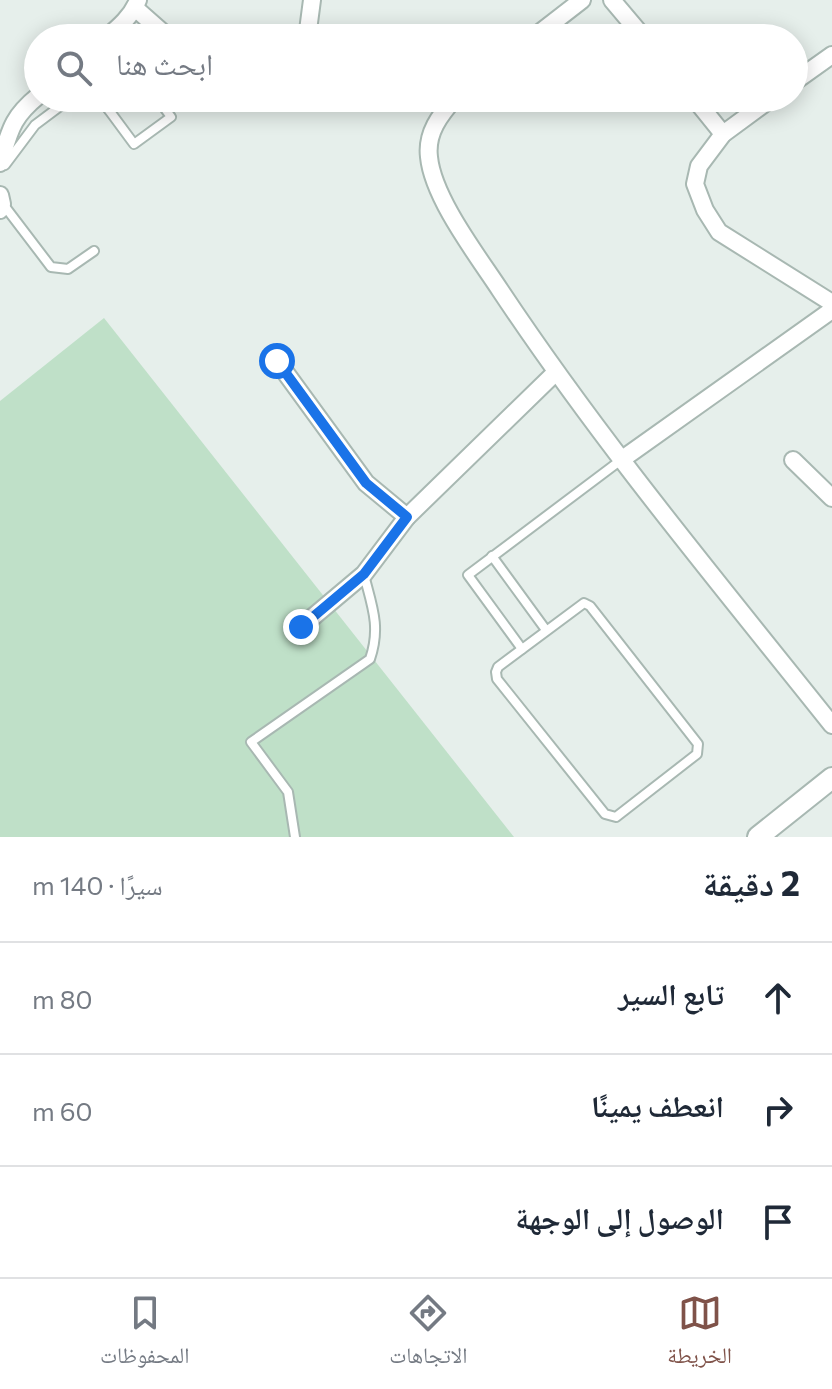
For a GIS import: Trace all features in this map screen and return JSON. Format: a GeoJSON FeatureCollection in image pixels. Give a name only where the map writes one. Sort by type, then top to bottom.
{"type":"FeatureCollection","features":[{"type":"Feature","properties":{"kind":"street"},"geometry":{"type":"LineString","coordinates":[[309,24],[312,0]]}},
{"type":"Feature","properties":{"kind":"street"},"geometry":{"type":"LineString","coordinates":[[551,24],[582,0]]}},
{"type":"Feature","properties":{"kind":"street"},"geometry":{"type":"LineString","coordinates":[[612,0],[632,24]]}},
{"type":"Feature","properties":{"kind":"street"},"geometry":{"type":"LineString","coordinates":[[118,24],[136,4],[155,24]]}},
{"type":"Feature","properties":{"kind":"street"},"geometry":{"type":"LineString","coordinates":[[808,72],[832,55]]}},
{"type":"Feature","properties":{"kind":"street"},"geometry":{"type":"LineString","coordinates":[[0,163],[14,120],[24,107]]}},
{"type":"Feature","properties":{"kind":"street"},"geometry":{"type":"LineString","coordinates":[[443,112],[430,136],[428,155],[433,177],[465,237],[555,373],[832,725]]}},
{"type":"Feature","properties":{"kind":"street"},"geometry":{"type":"LineString","coordinates":[[705,112],[723,134]]}},
{"type":"Feature","properties":{"kind":"street"},"geometry":{"type":"LineString","coordinates":[[753,112],[723,134],[699,166],[695,184],[705,210],[719,232],[832,303]]}},
{"type":"Feature","properties":{"kind":"street"},"geometry":{"type":"LineString","coordinates":[[621,460],[832,310]]}},
{"type":"Feature","properties":{"kind":"street"},"geometry":{"type":"LineString","coordinates":[[277,361],[366,483],[407,517]]}},
{"type":"Feature","properties":{"kind":"street"},"geometry":{"type":"LineString","coordinates":[[301,627],[364,574],[407,517],[555,373]]}},
{"type":"Feature","properties":{"kind":"street"},"geometry":{"type":"LineString","coordinates":[[793,460],[832,498]]}},
{"type":"Feature","properties":{"kind":"street"},"geometry":{"type":"LineString","coordinates":[[758,837],[832,778]]}},
{"type":"Feature","properties":{"kind":"lane"},"geometry":{"type":"LineString","coordinates":[[0,171],[35,125],[52,112]]}},
{"type":"Feature","properties":{"kind":"lane"},"geometry":{"type":"LineString","coordinates":[[110,112],[134,144],[171,117],[167,112]]}},
{"type":"Feature","properties":{"kind":"lane"},"geometry":{"type":"LineString","coordinates":[[1,203],[51,267],[68,269],[94,251]]}},
{"type":"Feature","properties":{"kind":"lane"},"geometry":{"type":"LineString","coordinates":[[522,649],[469,580],[470,572],[621,460]]}},
{"type":"Feature","properties":{"kind":"lane"},"geometry":{"type":"LineString","coordinates":[[492,556],[546,630]]}},
{"type":"Feature","properties":{"kind":"lane"},"geometry":{"type":"LineString","coordinates":[[295,837],[288,792],[251,742],[370,659],[377,626],[364,574]]}},
{"type":"Feature","properties":{"kind":"lane"},"geometry":{"type":"LineString","coordinates":[[584,603],[590,606],[698,744],[697,754],[616,817],[610,818],[497,679],[498,667],[546,630],[578,606],[584,603]]}},
{"type":"Feature","properties":{"kind":"green space"},"geometry":{"type":"Polygon","coordinates":[[[104,318],[514,837],[0,837],[0,401],[104,318]]]}},
{"type":"Feature","properties":{"kind":"route"},"geometry":{"type":"LineString","coordinates":[[277,361],[366,483],[407,517],[364,574],[301,627]]}}]}
